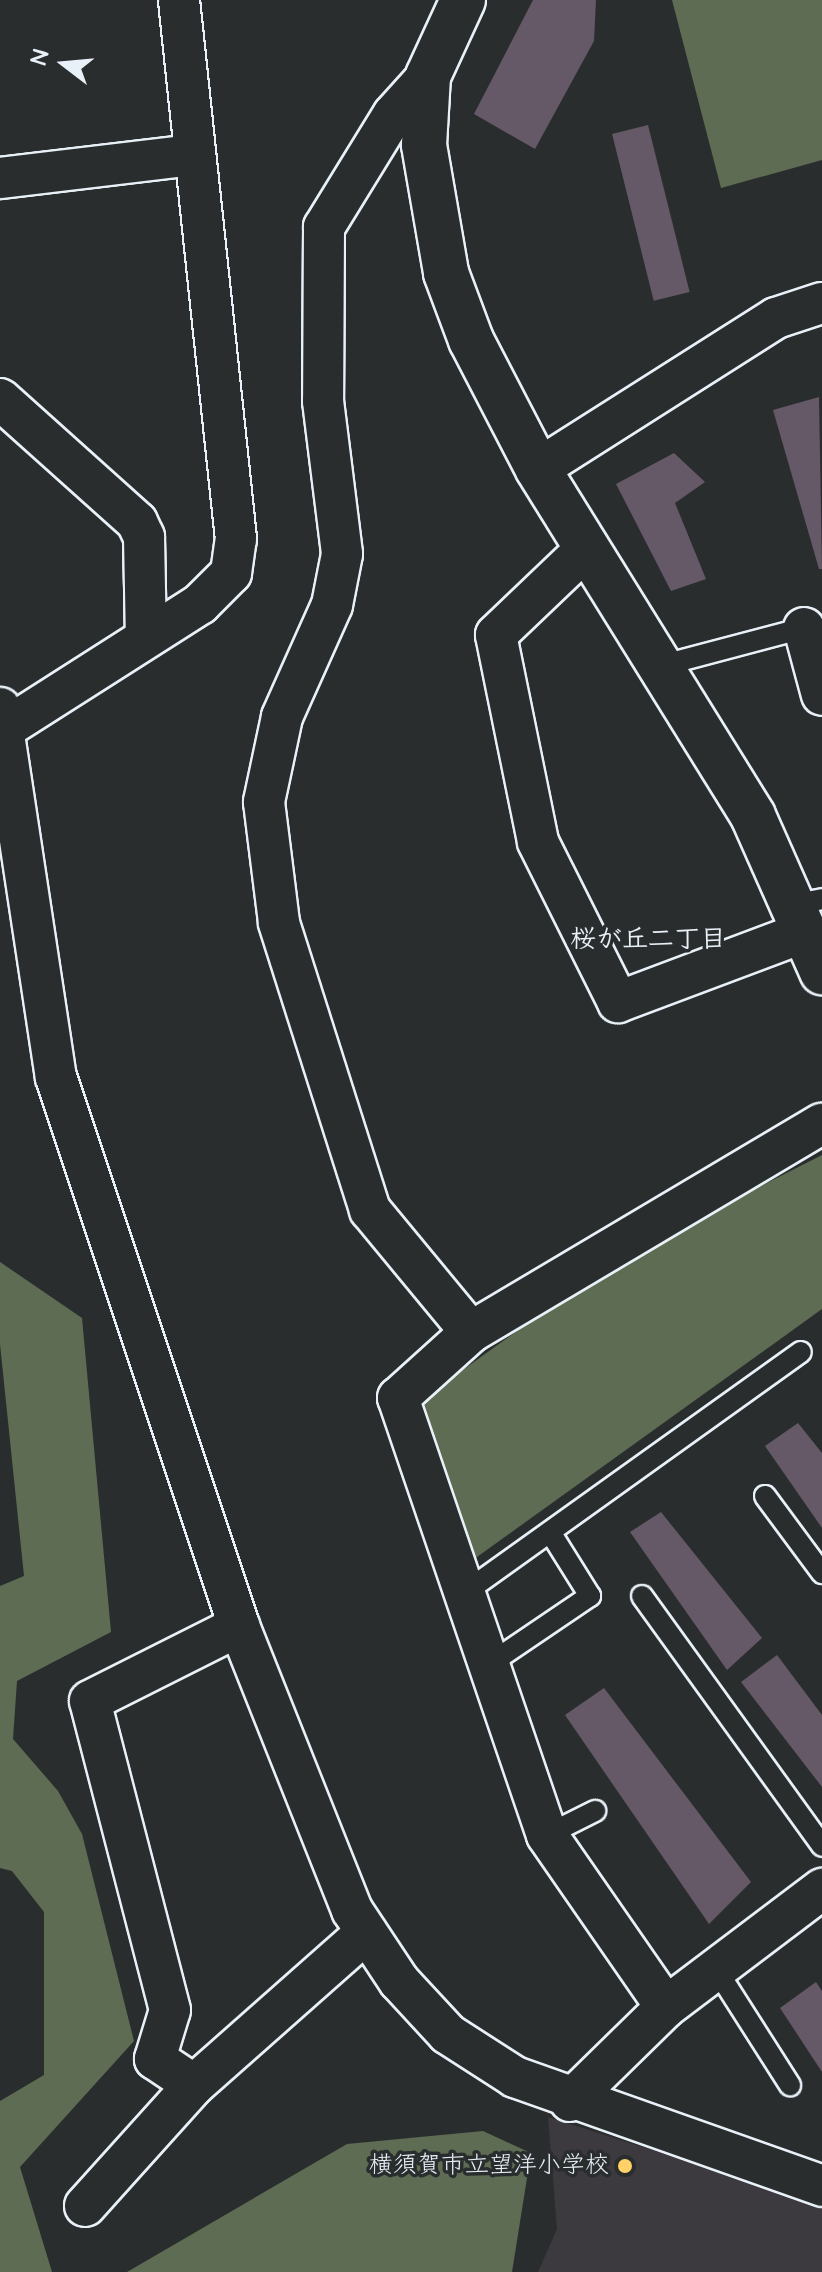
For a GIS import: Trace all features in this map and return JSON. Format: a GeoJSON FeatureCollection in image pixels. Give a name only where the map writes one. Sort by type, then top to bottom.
{"type":"FeatureCollection","features":[{"type":"Feature","properties":{"kind":"street"},"geometry":{"type":"LineString","coordinates":[[179,0],[236,539],[231,573],[200,604],[4,718],[56,1077],[239,1626],[314,1828],[366,1933],[448,2034],[515,2077],[570,2101],[822,2186]]}},
{"type":"Feature","properties":{"kind":"street"},"geometry":{"type":"LineString","coordinates":[[463,0],[428,76],[393,115],[324,227],[323,401],[342,554],[332,605],[282,717],[264,802],[279,923],[370,1210],[471,1332]]}},
{"type":"Feature","properties":{"kind":"street"},"geometry":{"type":"LineString","coordinates":[[428,76],[424,145],[446,273],[471,340],[538,469],[753,816],[806,912],[822,972]]}},
{"type":"Feature","properties":{"kind":"street"},"geometry":{"type":"LineString","coordinates":[[0,178],[193,155]]}},
{"type":"Feature","properties":{"kind":"street"},"geometry":{"type":"LineString","coordinates":[[538,469],[776,318],[822,303]]}},
{"type":"Feature","properties":{"kind":"street"},"geometry":{"type":"LineString","coordinates":[[0,399],[137,522],[144,537],[146,637]]}},
{"type":"Feature","properties":{"kind":"street"},"geometry":{"type":"LineString","coordinates":[[587,548],[496,635],[538,842],[618,1002],[806,912]]}},
{"type":"Feature","properties":{"kind":"street"},"geometry":{"type":"LineString","coordinates":[[813,625],[822,695]]}},
{"type":"Feature","properties":{"kind":"street"},"geometry":{"type":"LineString","coordinates":[[666,2007],[547,1835],[460,1596],[398,1398],[471,1332],[822,1124]]}},
{"type":"Feature","properties":{"kind":"street"},"geometry":{"type":"LineString","coordinates":[[194,2085],[155,2059],[170,2010],[90,1701],[239,1626]]}},
{"type":"Feature","properties":{"kind":"street"},"geometry":{"type":"LineString","coordinates":[[570,2101],[666,2007],[822,1889]]}},
{"type":"Feature","properties":{"kind":"street"},"geometry":{"type":"LineString","coordinates":[[85,2206],[194,2085],[366,1933]]}},
{"type":"Feature","properties":{"kind":"lane"},"geometry":{"type":"LineString","coordinates":[[660,666],[813,625]]}},
{"type":"Feature","properties":{"kind":"lane"},"geometry":{"type":"LineString","coordinates":[[460,1596],[801,1352]]}},
{"type":"Feature","properties":{"kind":"lane"},"geometry":{"type":"LineString","coordinates":[[765,1496],[822,1573]]}},
{"type":"Feature","properties":{"kind":"lane"},"geometry":{"type":"LineString","coordinates":[[485,1667],[590,1596],[550,1532]]}},
{"type":"Feature","properties":{"kind":"lane"},"geometry":{"type":"LineString","coordinates":[[642,1596],[822,1846]]}},
{"type":"Feature","properties":{"kind":"lane"},"geometry":{"type":"LineString","coordinates":[[547,1835],[595,1811]]}},
{"type":"Feature","properties":{"kind":"lane"},"geometry":{"type":"LineString","coordinates":[[716,1969],[790,2085]]}},
{"type":"Feature","properties":{"kind":"shaded area","name":"横須賀市立望洋小学校"},"geometry":{"type":"Polygon","coordinates":[[[548,2117],[822,2204],[822,2272],[538,2272],[557,2229],[548,2117]]]}},
{"type":"Feature","properties":{"kind":"green space"},"geometry":{"type":"Polygon","coordinates":[[[672,0],[822,0],[822,160],[721,188],[672,0]]]}},
{"type":"Feature","properties":{"kind":"green space"},"geometry":{"type":"Polygon","coordinates":[[[822,1155],[822,1309],[470,1562],[419,1418],[428,1395],[616,1260],[822,1155]]]}},
{"type":"Feature","properties":{"kind":"green space"},"geometry":{"type":"Polygon","coordinates":[[[0,1262],[82,1318],[111,1632],[17,1681],[13,1739],[58,1791],[82,1834],[134,2041],[20,2167],[52,2272],[0,2272],[0,2101],[44,2075],[44,1912],[12,1871],[0,1868],[0,1586],[24,1576],[0,1344],[0,1262]]]}},
{"type":"Feature","properties":{"kind":"green space"},"geometry":{"type":"Polygon","coordinates":[[[483,2131],[531,2153],[512,2272],[127,2272],[347,2144],[483,2131]]]}},
{"type":"Feature","properties":{"kind":"building"},"geometry":{"type":"Polygon","coordinates":[[[533,0],[596,0],[594,41],[535,149],[474,114],[533,0]]]}},
{"type":"Feature","properties":{"kind":"building"},"geometry":{"type":"Polygon","coordinates":[[[648,125],[690,292],[654,301],[612,134],[648,125]]]}},
{"type":"Feature","properties":{"kind":"building"},"geometry":{"type":"Polygon","coordinates":[[[819,397],[822,569],[819,569],[773,410],[819,397]]]}},
{"type":"Feature","properties":{"kind":"building"},"geometry":{"type":"Polygon","coordinates":[[[674,453],[705,482],[675,503],[706,579],[671,591],[616,484],[674,453]]]}},
{"type":"Feature","properties":{"kind":"building"},"geometry":{"type":"Polygon","coordinates":[[[798,1423],[822,1453],[822,1528],[765,1446],[798,1423]]]}},
{"type":"Feature","properties":{"kind":"building"},"geometry":{"type":"Polygon","coordinates":[[[661,1512],[762,1638],[727,1670],[630,1532],[661,1512]]]}},
{"type":"Feature","properties":{"kind":"building"},"geometry":{"type":"Polygon","coordinates":[[[777,1655],[822,1715],[822,1787],[741,1682],[777,1655]]]}},
{"type":"Feature","properties":{"kind":"building"},"geometry":{"type":"Polygon","coordinates":[[[604,1688],[751,1882],[709,1924],[565,1715],[604,1688]]]}},
{"type":"Feature","properties":{"kind":"building"},"geometry":{"type":"Polygon","coordinates":[[[816,1982],[822,1991],[822,2072],[780,2008],[816,1982]]]}},
{"type":"Feature","properties":{"kind":"place","name":"横須賀市立望洋小学校"},"geometry":{"type":"Point","coordinates":[625,2166]}},
{"type":"Feature","properties":{"kind":"district","name":"桜が丘二丁目"},"geometry":{"type":"Point","coordinates":[648,940]}}]}
